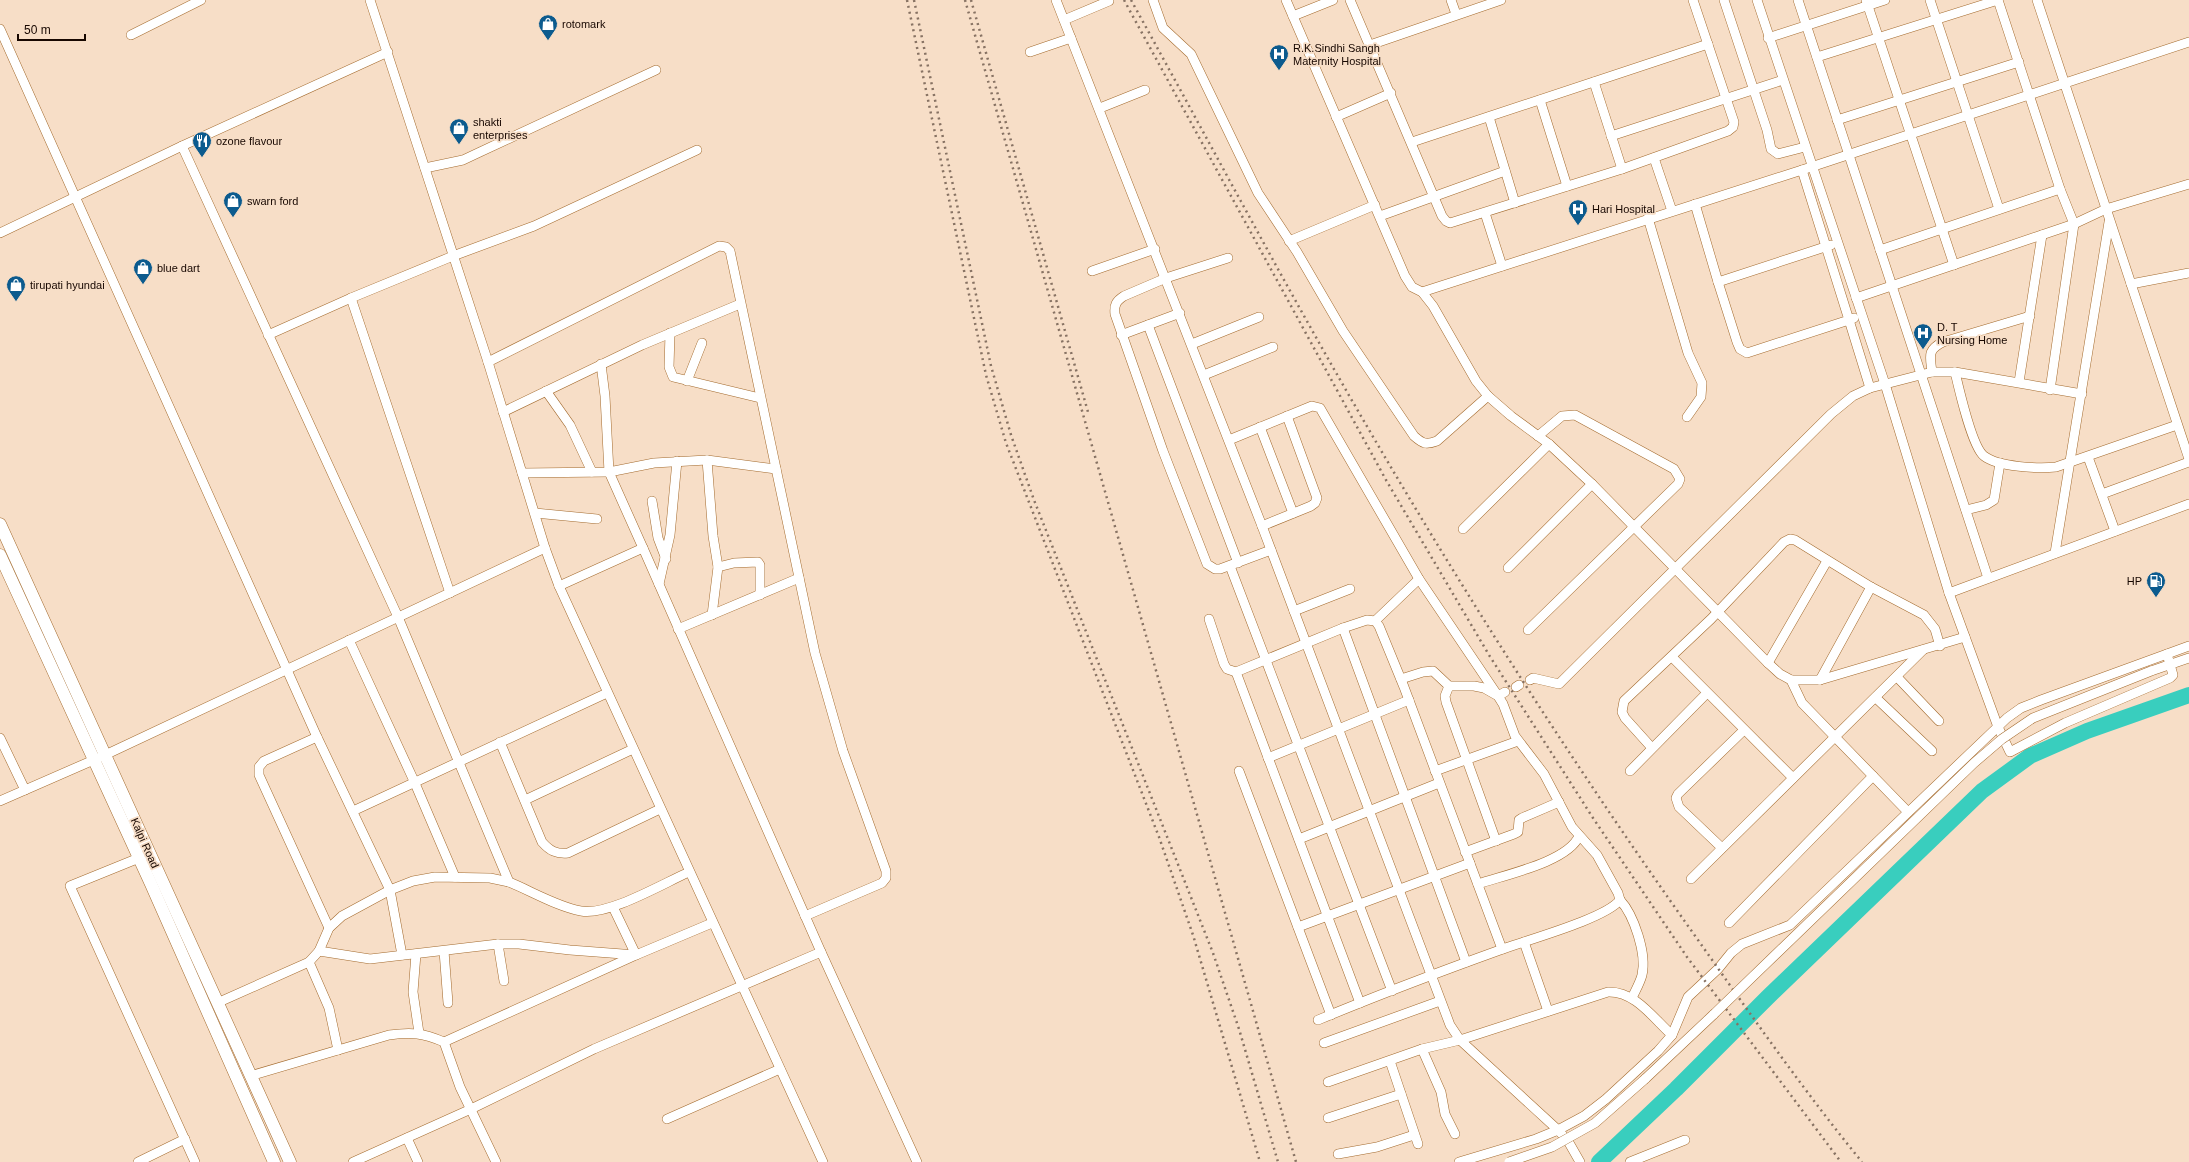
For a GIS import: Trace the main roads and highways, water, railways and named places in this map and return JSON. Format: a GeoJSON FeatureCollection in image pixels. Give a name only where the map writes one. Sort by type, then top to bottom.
{"type":"FeatureCollection","features":[{"type":"Feature","properties":{"kind":"main road","name":"Kalpi Road"},"geometry":{"type":"LineString","coordinates":[[0,524],[290,1162]]}},
{"type":"Feature","properties":{"kind":"main road","name":"Kalpi Road"},"geometry":{"type":"LineString","coordinates":[[0,555],[139,858],[274,1162]]}},
{"type":"Feature","properties":{"kind":"main road"},"geometry":{"type":"LineString","coordinates":[[35,632],[46,625]]}},
{"type":"Feature","properties":{"kind":"waterway"},"geometry":{"type":"LineString","coordinates":[[1599,1162],[1982,791],[2030,756],[2087,731],[2189,695]]}},
{"type":"Feature","properties":{"kind":"railway"},"geometry":{"type":"LineString","coordinates":[[907,0],[986,375],[1006,443],[1159,837],[1193,935],[1260,1162]]}},
{"type":"Feature","properties":{"kind":"railway"},"geometry":{"type":"LineString","coordinates":[[914,0],[991,366],[1011,435],[1034,500],[1213,953],[1239,1029],[1278,1162]]}},
{"type":"Feature","properties":{"kind":"railway"},"geometry":{"type":"LineString","coordinates":[[965,0],[1296,1162]]}},
{"type":"Feature","properties":{"kind":"railway"},"geometry":{"type":"LineString","coordinates":[[971,0],[1088,412]]}},
{"type":"Feature","properties":{"kind":"railway"},"geometry":{"type":"LineString","coordinates":[[1124,0],[1386,480],[1489,655],[1593,818],[1687,957],[1841,1162]]}},
{"type":"Feature","properties":{"kind":"railway"},"geometry":{"type":"LineString","coordinates":[[1131,0],[1335,371],[1404,489],[1484,620],[1610,814],[1778,1052],[1819,1108],[1862,1162]]}},
{"type":"Feature","properties":{"kind":"place","name":"rotomark"},"geometry":{"type":"Point","coordinates":[548,41]}},
{"type":"Feature","properties":{"kind":"place","name":"R.K.Sindhi Sangh Maternity Hospital"},"geometry":{"type":"Point","coordinates":[1279,71]}},
{"type":"Feature","properties":{"kind":"place","name":"shakti enterprises"},"geometry":{"type":"Point","coordinates":[459,145]}},
{"type":"Feature","properties":{"kind":"place","name":"ozone flavour"},"geometry":{"type":"Point","coordinates":[202,158]}},
{"type":"Feature","properties":{"kind":"place","name":"swarn ford"},"geometry":{"type":"Point","coordinates":[233,218]}},
{"type":"Feature","properties":{"kind":"place","name":"Hari Hospital"},"geometry":{"type":"Point","coordinates":[1578,226]}},
{"type":"Feature","properties":{"kind":"place","name":"blue dart"},"geometry":{"type":"Point","coordinates":[143,285]}},
{"type":"Feature","properties":{"kind":"place","name":"tirupati hyundai"},"geometry":{"type":"Point","coordinates":[16,302]}},
{"type":"Feature","properties":{"kind":"place","name":"D. T Nursing Home"},"geometry":{"type":"Point","coordinates":[1923,350]}},
{"type":"Feature","properties":{"kind":"place","name":"HP"},"geometry":{"type":"Point","coordinates":[2156,598]}}]}
